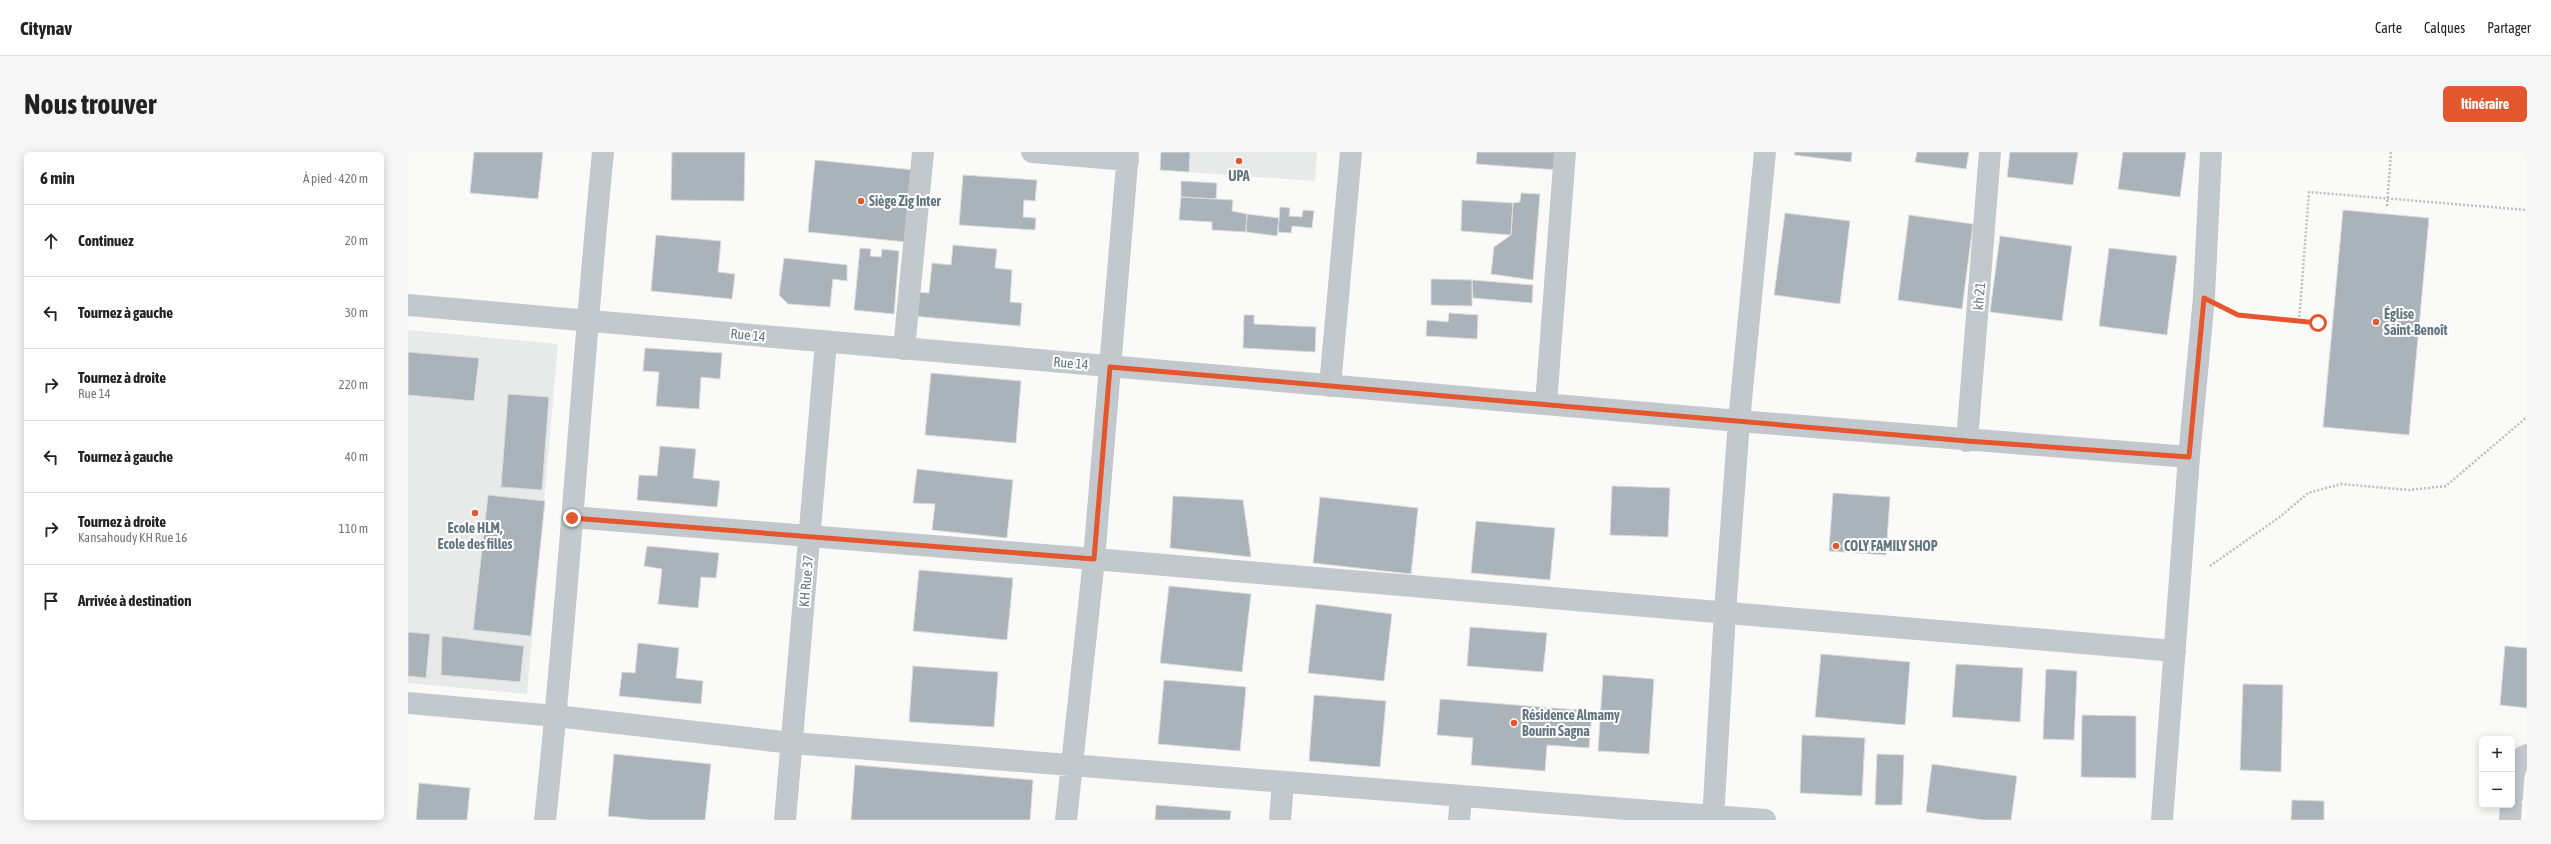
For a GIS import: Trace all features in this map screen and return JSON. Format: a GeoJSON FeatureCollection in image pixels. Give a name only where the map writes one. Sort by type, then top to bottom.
{"type":"FeatureCollection","features":[{"type":"Feature","properties":{"kind":"street"},"geometry":{"type":"LineString","coordinates":[[545,820],[556,716],[587,319],[603,152]]}},
{"type":"Feature","properties":{"kind":"street"},"geometry":{"type":"LineString","coordinates":[[904,349],[923,152]]}},
{"type":"Feature","properties":{"kind":"street"},"geometry":{"type":"LineString","coordinates":[[1032,152],[1128,156],[1094,559],[1066,820]]}},
{"type":"Feature","properties":{"kind":"street"},"geometry":{"type":"LineString","coordinates":[[1330,386],[1351,152]]}},
{"type":"Feature","properties":{"kind":"street"},"geometry":{"type":"LineString","coordinates":[[1546,404],[1565,152]]}},
{"type":"Feature","properties":{"kind":"street"},"geometry":{"type":"LineString","coordinates":[[1713,818],[1725,612],[1739,421],[1764,152]]}},
{"type":"Feature","properties":{"kind":"street","name":"kh 21"},"geometry":{"type":"LineString","coordinates":[[1967,441],[1990,152]]}},
{"type":"Feature","properties":{"kind":"street"},"geometry":{"type":"LineString","coordinates":[[2162,820],[2189,457],[2204,298],[2211,152]]}},
{"type":"Feature","properties":{"kind":"street","name":"Rue 14"},"geometry":{"type":"LineString","coordinates":[[408,305],[587,319],[904,349],[1967,441],[2189,457]]}},
{"type":"Feature","properties":{"kind":"street","name":"KH Rue 37"},"geometry":{"type":"LineString","coordinates":[[785,820],[826,342]]}},
{"type":"Feature","properties":{"kind":"street"},"geometry":{"type":"LineString","coordinates":[[572,518],[1094,559],[2175,651]]}},
{"type":"Feature","properties":{"kind":"street"},"geometry":{"type":"LineString","coordinates":[[408,703],[556,716],[792,743],[1071,767],[1713,818],[1766,820]]}},
{"type":"Feature","properties":{"kind":"street"},"geometry":{"type":"LineString","coordinates":[[2515,772],[2519,760],[2527,755]]}},
{"type":"Feature","properties":{"kind":"street"},"geometry":{"type":"LineString","coordinates":[[1280,820],[1283,783]]}},
{"type":"Feature","properties":{"kind":"street"},"geometry":{"type":"LineString","coordinates":[[1458,820],[1460,797]]}},
{"type":"Feature","properties":{"kind":"street"},"geometry":{"type":"LineString","coordinates":[[2510,820],[2511,808]]}},
{"type":"Feature","properties":{"kind":"path"},"geometry":{"type":"LineString","coordinates":[[2387,206],[2391,152]]}},
{"type":"Feature","properties":{"kind":"path"},"geometry":{"type":"LineString","coordinates":[[2299,321],[2309,192],[2527,210]]}},
{"type":"Feature","properties":{"kind":"path"},"geometry":{"type":"LineString","coordinates":[[2204,298],[2238,315],[2318,323]]}},
{"type":"Feature","properties":{"kind":"path"},"geometry":{"type":"LineString","coordinates":[[2180,587],[2280,516],[2308,493],[2341,484],[2409,490],[2446,486],[2527,417]]}},
{"type":"Feature","properties":{"kind":"shaded area","name":"UPA"},"geometry":{"type":"Polygon","coordinates":[[[1161,152],[1317,152],[1315,181],[1160,170],[1161,152]]]}},
{"type":"Feature","properties":{"kind":"shaded area","name":"Ecole HLM, Ecole des filles"},"geometry":{"type":"Polygon","coordinates":[[[408,330],[558,344],[527,694],[408,683],[408,330]]]}},
{"type":"Feature","properties":{"kind":"building"},"geometry":{"type":"Polygon","coordinates":[[[474,152],[543,152],[538,199],[470,193],[474,152]]]}},
{"type":"Feature","properties":{"kind":"building"},"geometry":{"type":"Polygon","coordinates":[[[672,152],[745,152],[744,201],[671,200],[672,152]]]}},
{"type":"Feature","properties":{"kind":"building"},"geometry":{"type":"Polygon","coordinates":[[[1161,152],[1190,152],[1189,172],[1160,170],[1161,152]]]}},
{"type":"Feature","properties":{"kind":"building"},"geometry":{"type":"Polygon","coordinates":[[[1477,152],[1559,152],[1558,170],[1476,164],[1477,152]]]}},
{"type":"Feature","properties":{"kind":"building"},"geometry":{"type":"Polygon","coordinates":[[[1795,152],[1852,152],[1851,162],[1794,155],[1795,152]]]}},
{"type":"Feature","properties":{"kind":"building"},"geometry":{"type":"Polygon","coordinates":[[[1917,152],[1969,152],[1966,169],[1915,162],[1917,152]]]}},
{"type":"Feature","properties":{"kind":"building"},"geometry":{"type":"Polygon","coordinates":[[[2010,152],[2078,152],[2073,185],[2007,177],[2010,152]]]}},
{"type":"Feature","properties":{"kind":"building"},"geometry":{"type":"Polygon","coordinates":[[[2123,152],[2186,152],[2180,197],[2118,189],[2123,152]]]}},
{"type":"Feature","properties":{"kind":"building","name":"Siège Zig Inter"},"geometry":{"type":"Polygon","coordinates":[[[815,160],[914,170],[906,242],[808,232],[815,160]]]}},
{"type":"Feature","properties":{"kind":"building"},"geometry":{"type":"Polygon","coordinates":[[[963,175],[1037,180],[1035,201],[1024,200],[1023,217],[1036,218],[1035,230],[959,225],[963,175]]]}},
{"type":"Feature","properties":{"kind":"building"},"geometry":{"type":"Polygon","coordinates":[[[1181,181],[1217,183],[1216,199],[1181,197],[1181,181]]]}},
{"type":"Feature","properties":{"kind":"building"},"geometry":{"type":"Polygon","coordinates":[[[1521,193],[1540,194],[1533,280],[1491,274],[1494,247],[1511,235],[1513,203],[1520,202],[1521,193]]]}},
{"type":"Feature","properties":{"kind":"building"},"geometry":{"type":"Polygon","coordinates":[[[1181,197],[1233,200],[1232,211],[1247,214],[1246,232],[1212,230],[1212,222],[1179,220],[1181,197]]]}},
{"type":"Feature","properties":{"kind":"building"},"geometry":{"type":"Polygon","coordinates":[[[1462,200],[1513,203],[1511,235],[1461,231],[1462,200]]]}},
{"type":"Feature","properties":{"kind":"building"},"geometry":{"type":"Polygon","coordinates":[[[1280,207],[1290,208],[1289,216],[1302,217],[1303,210],[1314,211],[1312,228],[1292,226],[1291,233],[1278,232],[1280,207]]]}},
{"type":"Feature","properties":{"kind":"building","name":"Église Saint-Benoît"},"geometry":{"type":"Polygon","coordinates":[[[2343,210],[2429,218],[2409,435],[2323,427],[2343,210]]]}},
{"type":"Feature","properties":{"kind":"building"},"geometry":{"type":"Polygon","coordinates":[[[1785,213],[1850,221],[1840,304],[1774,295],[1785,213]]]}},
{"type":"Feature","properties":{"kind":"building"},"geometry":{"type":"Polygon","coordinates":[[[1247,214],[1279,218],[1277,236],[1246,232],[1247,214]]]}},
{"type":"Feature","properties":{"kind":"building"},"geometry":{"type":"Polygon","coordinates":[[[1909,215],[1973,224],[1962,309],[1898,300],[1909,215]]]}},
{"type":"Feature","properties":{"kind":"building"},"geometry":{"type":"Polygon","coordinates":[[[656,235],[721,241],[718,272],[735,274],[732,299],[651,291],[656,235]]]}},
{"type":"Feature","properties":{"kind":"building"},"geometry":{"type":"Polygon","coordinates":[[[2000,236],[2072,246],[2062,321],[1990,312],[2000,236]]]}},
{"type":"Feature","properties":{"kind":"building"},"geometry":{"type":"Polygon","coordinates":[[[953,245],[997,249],[995,268],[1012,270],[1010,302],[1022,303],[1020,326],[913,316],[915,292],[929,293],[932,263],[951,265],[953,245]]]}},
{"type":"Feature","properties":{"kind":"building"},"geometry":{"type":"Polygon","coordinates":[[[860,248],[871,249],[870,256],[881,257],[882,249],[899,251],[894,314],[854,310],[860,248]]]}},
{"type":"Feature","properties":{"kind":"building"},"geometry":{"type":"Polygon","coordinates":[[[2109,248],[2177,256],[2167,335],[2099,326],[2109,248]]]}},
{"type":"Feature","properties":{"kind":"building"},"geometry":{"type":"Polygon","coordinates":[[[784,258],[847,265],[847,281],[833,279],[830,307],[788,304],[779,295],[784,258]]]}},
{"type":"Feature","properties":{"kind":"building"},"geometry":{"type":"Polygon","coordinates":[[[1431,279],[1472,280],[1472,306],[1431,305],[1431,279]]]}},
{"type":"Feature","properties":{"kind":"building"},"geometry":{"type":"Polygon","coordinates":[[[1472,280],[1533,285],[1532,303],[1473,298],[1472,280]]]}},
{"type":"Feature","properties":{"kind":"building"},"geometry":{"type":"Polygon","coordinates":[[[1449,313],[1478,315],[1477,339],[1426,336],[1427,320],[1448,322],[1449,313]]]}},
{"type":"Feature","properties":{"kind":"building"},"geometry":{"type":"Polygon","coordinates":[[[1244,315],[1254,315],[1254,324],[1316,327],[1315,352],[1243,348],[1244,315]]]}},
{"type":"Feature","properties":{"kind":"building"},"geometry":{"type":"Polygon","coordinates":[[[645,348],[722,353],[720,379],[701,377],[699,409],[656,406],[659,372],[643,371],[645,348]]]}},
{"type":"Feature","properties":{"kind":"building"},"geometry":{"type":"Polygon","coordinates":[[[408,352],[479,358],[474,401],[408,395],[408,352]]]}},
{"type":"Feature","properties":{"kind":"building"},"geometry":{"type":"Polygon","coordinates":[[[931,373],[1021,381],[1016,443],[925,435],[931,373]]]}},
{"type":"Feature","properties":{"kind":"building"},"geometry":{"type":"Polygon","coordinates":[[[508,394],[549,397],[542,490],[501,487],[508,394]]]}},
{"type":"Feature","properties":{"kind":"building"},"geometry":{"type":"Polygon","coordinates":[[[660,446],[696,449],[693,478],[720,481],[717,507],[637,500],[639,475],[657,476],[660,446]]]}},
{"type":"Feature","properties":{"kind":"building"},"geometry":{"type":"Polygon","coordinates":[[[917,469],[1013,480],[1007,538],[932,530],[935,504],[913,503],[917,469]]]}},
{"type":"Feature","properties":{"kind":"building"},"geometry":{"type":"Polygon","coordinates":[[[1612,486],[1670,488],[1668,537],[1610,535],[1612,486]]]}},
{"type":"Feature","properties":{"kind":"building"},"geometry":{"type":"Polygon","coordinates":[[[1833,493],[1890,497],[1886,555],[1829,551],[1833,493]]]}},
{"type":"Feature","properties":{"kind":"building"},"geometry":{"type":"Polygon","coordinates":[[[488,495],[545,501],[531,636],[473,630],[488,495]]]}},
{"type":"Feature","properties":{"kind":"building"},"geometry":{"type":"Polygon","coordinates":[[[1173,496],[1243,500],[1251,557],[1170,548],[1173,496]]]}},
{"type":"Feature","properties":{"kind":"building"},"geometry":{"type":"Polygon","coordinates":[[[1320,497],[1418,508],[1411,574],[1313,563],[1320,497]]]}},
{"type":"Feature","properties":{"kind":"building"},"geometry":{"type":"Polygon","coordinates":[[[1476,521],[1555,528],[1550,580],[1471,573],[1476,521]]]}},
{"type":"Feature","properties":{"kind":"building"},"geometry":{"type":"Polygon","coordinates":[[[647,546],[719,553],[716,578],[701,577],[698,608],[658,604],[662,569],[644,566],[647,546]]]}},
{"type":"Feature","properties":{"kind":"building"},"geometry":{"type":"Polygon","coordinates":[[[919,570],[1013,578],[1007,640],[913,631],[919,570]]]}},
{"type":"Feature","properties":{"kind":"building"},"geometry":{"type":"Polygon","coordinates":[[[1169,586],[1251,594],[1242,672],[1160,663],[1169,586]]]}},
{"type":"Feature","properties":{"kind":"building"},"geometry":{"type":"Polygon","coordinates":[[[1316,604],[1392,614],[1384,681],[1308,673],[1316,604]]]}},
{"type":"Feature","properties":{"kind":"building"},"geometry":{"type":"Polygon","coordinates":[[[1470,627],[1547,633],[1543,672],[1467,666],[1470,627]]]}},
{"type":"Feature","properties":{"kind":"building"},"geometry":{"type":"Polygon","coordinates":[[[408,632],[430,634],[426,678],[408,676],[408,632]]]}},
{"type":"Feature","properties":{"kind":"building"},"geometry":{"type":"Polygon","coordinates":[[[442,636],[524,646],[520,682],[441,675],[442,636]]]}},
{"type":"Feature","properties":{"kind":"building"},"geometry":{"type":"Polygon","coordinates":[[[638,643],[679,648],[676,678],[703,681],[701,704],[619,696],[622,672],[635,673],[638,643]]]}},
{"type":"Feature","properties":{"kind":"building"},"geometry":{"type":"Polygon","coordinates":[[[2505,646],[2527,648],[2527,708],[2500,705],[2505,646]]]}},
{"type":"Feature","properties":{"kind":"building"},"geometry":{"type":"Polygon","coordinates":[[[1821,654],[1910,662],[1905,725],[1815,717],[1821,654]]]}},
{"type":"Feature","properties":{"kind":"building"},"geometry":{"type":"Polygon","coordinates":[[[1956,664],[2023,668],[2020,722],[1952,717],[1956,664]]]}},
{"type":"Feature","properties":{"kind":"building"},"geometry":{"type":"Polygon","coordinates":[[[913,666],[998,672],[994,727],[909,722],[913,666]]]}},
{"type":"Feature","properties":{"kind":"building"},"geometry":{"type":"Polygon","coordinates":[[[2046,669],[2077,671],[2074,740],[2043,739],[2046,669]]]}},
{"type":"Feature","properties":{"kind":"building"},"geometry":{"type":"Polygon","coordinates":[[[1603,675],[1654,679],[1649,754],[1598,751],[1603,675]]]}},
{"type":"Feature","properties":{"kind":"building"},"geometry":{"type":"Polygon","coordinates":[[[1164,680],[1246,687],[1240,751],[1158,744],[1164,680]]]}},
{"type":"Feature","properties":{"kind":"building"},"geometry":{"type":"Polygon","coordinates":[[[2243,684],[2283,685],[2281,772],[2240,770],[2243,684]]]}},
{"type":"Feature","properties":{"kind":"building"},"geometry":{"type":"Polygon","coordinates":[[[1314,695],[1386,701],[1380,767],[1309,761],[1314,695]]]}},
{"type":"Feature","properties":{"kind":"building","name":"Résidence Almamy Bourin Sagna"},"geometry":{"type":"Polygon","coordinates":[[[1440,699],[1592,711],[1589,748],[1547,745],[1545,771],[1471,765],[1473,738],[1437,735],[1440,699]]]}},
{"type":"Feature","properties":{"kind":"building"},"geometry":{"type":"Polygon","coordinates":[[[2082,715],[2136,716],[2136,778],[2081,777],[2082,715]]]}},
{"type":"Feature","properties":{"kind":"building"},"geometry":{"type":"Polygon","coordinates":[[[1802,735],[1865,738],[1862,796],[1800,793],[1802,735]]]}},
{"type":"Feature","properties":{"kind":"building"},"geometry":{"type":"Polygon","coordinates":[[[614,754],[711,764],[705,820],[649,820],[608,816],[614,754]]]}},
{"type":"Feature","properties":{"kind":"building"},"geometry":{"type":"Polygon","coordinates":[[[1877,754],[1904,755],[1902,805],[1875,805],[1877,754]]]}},
{"type":"Feature","properties":{"kind":"building"},"geometry":{"type":"Polygon","coordinates":[[[1932,764],[2017,776],[2011,820],[1983,820],[1926,812],[1932,764]]]}},
{"type":"Feature","properties":{"kind":"building"},"geometry":{"type":"Polygon","coordinates":[[[855,765],[1033,780],[1030,820],[851,820],[855,765]]]}},
{"type":"Feature","properties":{"kind":"building"},"geometry":{"type":"Polygon","coordinates":[[[419,783],[470,788],[467,820],[416,820],[419,783]]]}},
{"type":"Feature","properties":{"kind":"building"},"geometry":{"type":"Polygon","coordinates":[[[2292,800],[2324,801],[2324,820],[2291,820],[2292,800]]]}},
{"type":"Feature","properties":{"kind":"building"},"geometry":{"type":"Polygon","coordinates":[[[1156,805],[1231,811],[1230,820],[1155,820],[1156,805]]]}},
{"type":"Feature","properties":{"kind":"place","name":"UPA"},"geometry":{"type":"Point","coordinates":[1239,161]}},
{"type":"Feature","properties":{"kind":"place","name":"Siège Zig Inter"},"geometry":{"type":"Point","coordinates":[861,201]}},
{"type":"Feature","properties":{"kind":"place","name":"Église Saint-Benoît"},"geometry":{"type":"Point","coordinates":[2376,322]}},
{"type":"Feature","properties":{"kind":"place","name":"Ecole HLM, Ecole des filles"},"geometry":{"type":"Point","coordinates":[475,513]}},
{"type":"Feature","properties":{"kind":"place","name":"COLY FAMILY SHOP"},"geometry":{"type":"Point","coordinates":[1836,546]}},
{"type":"Feature","properties":{"kind":"place","name":"Résidence Almamy Bourin Sagna"},"geometry":{"type":"Point","coordinates":[1514,723]}},
{"type":"Feature","properties":{"kind":"route"},"geometry":{"type":"LineString","coordinates":[[572,518],[1094,559],[1110,367],[1967,441],[2189,457],[2204,298],[2238,315],[2318,323]]}}]}
